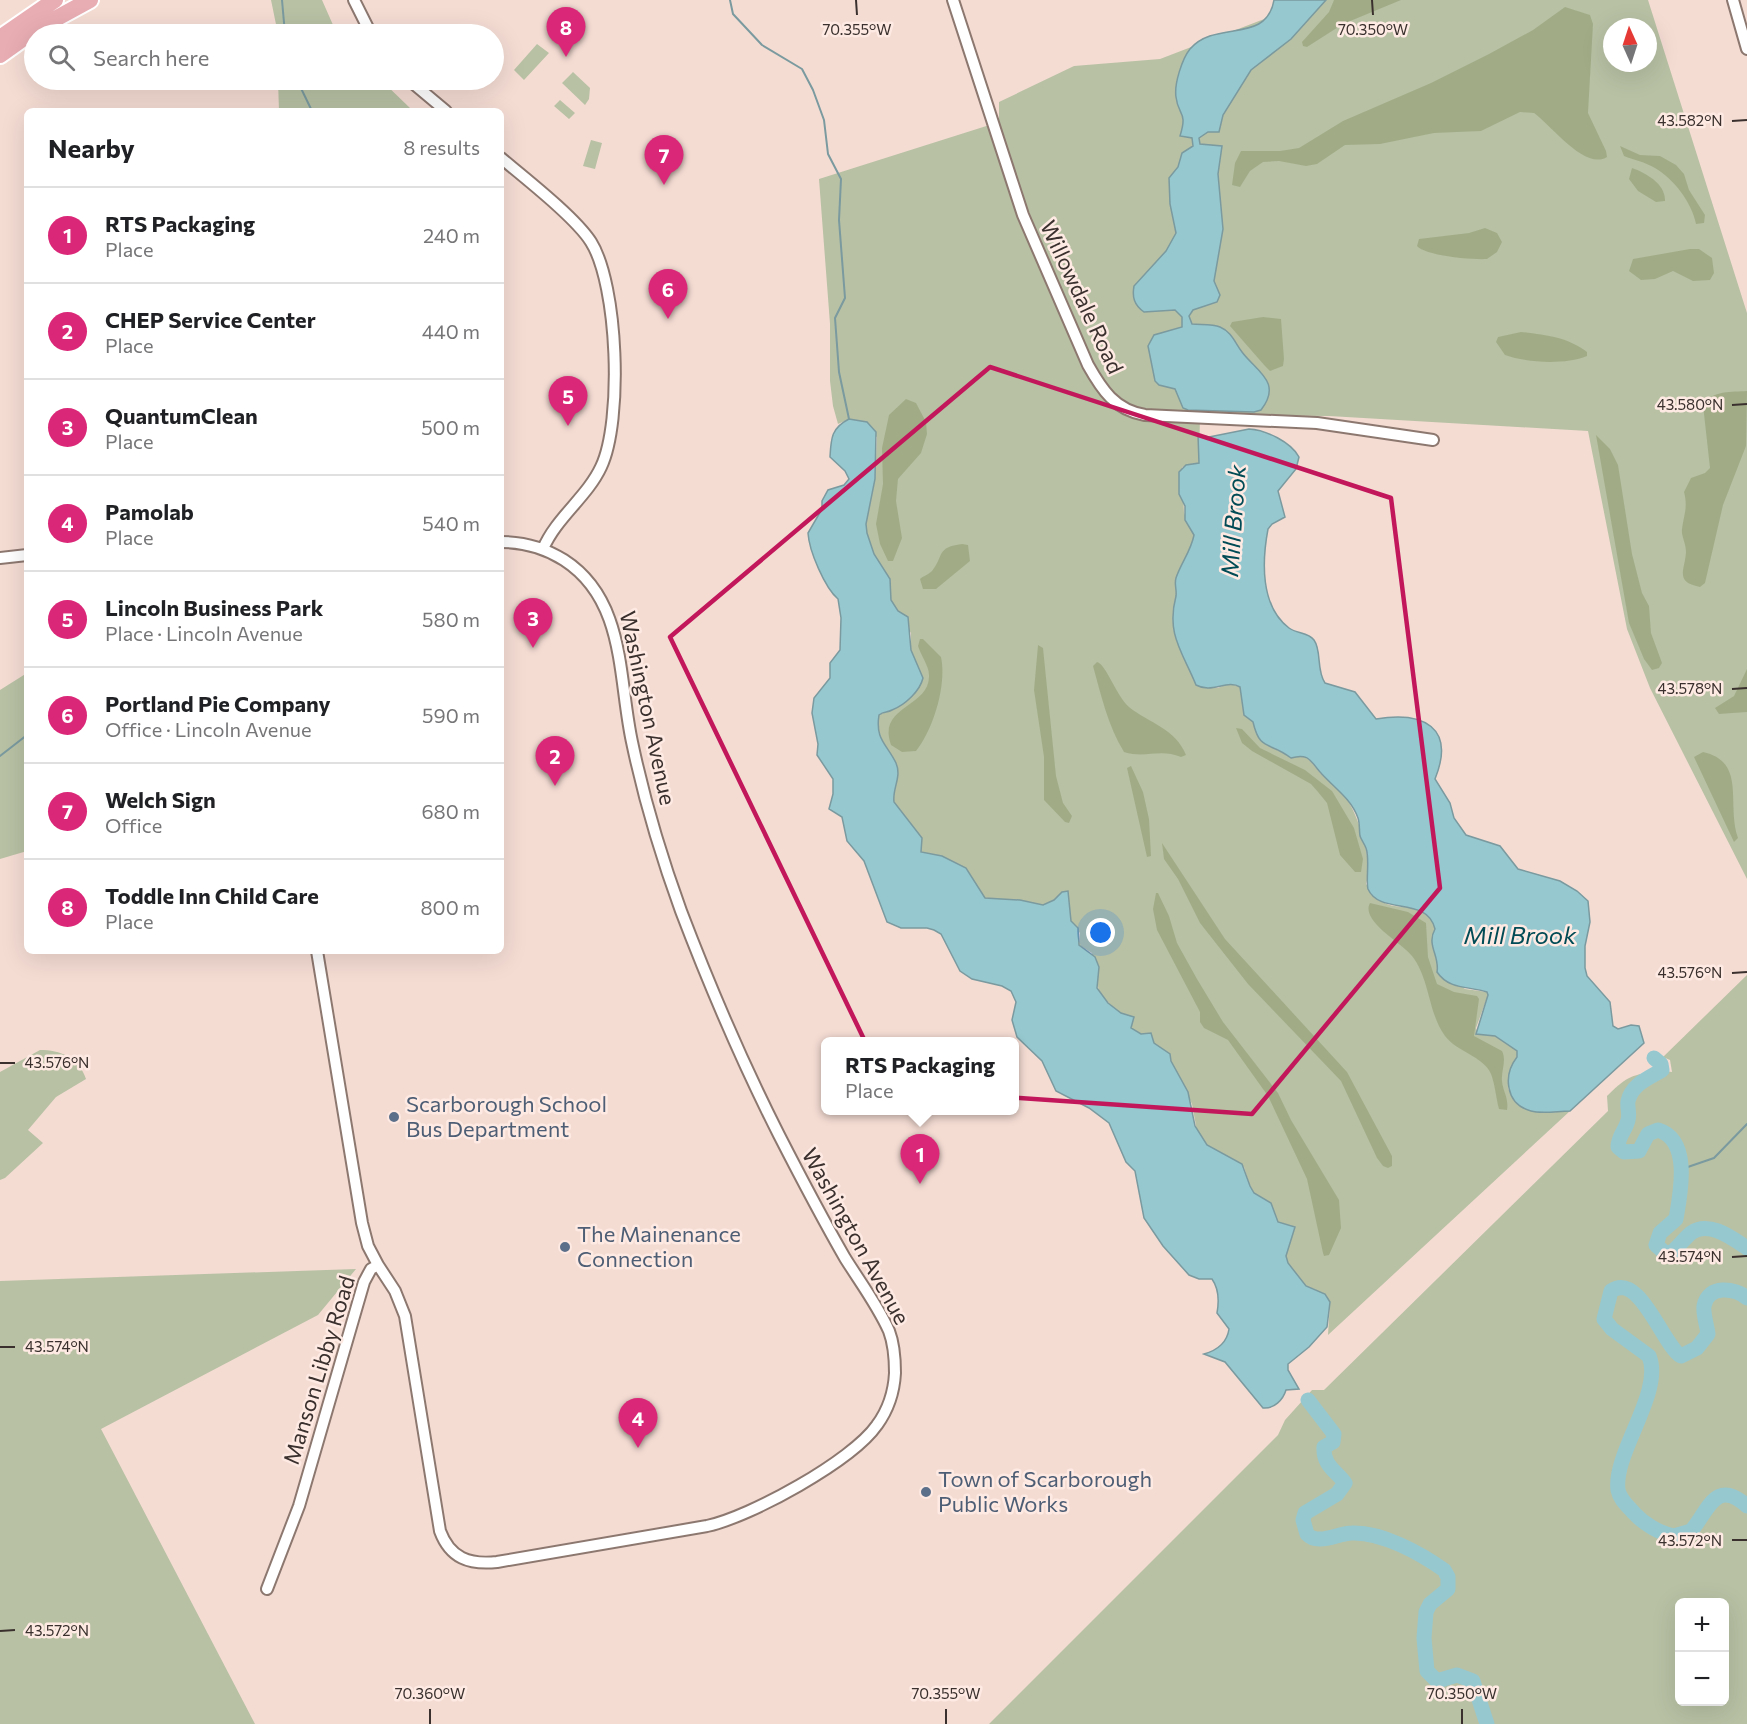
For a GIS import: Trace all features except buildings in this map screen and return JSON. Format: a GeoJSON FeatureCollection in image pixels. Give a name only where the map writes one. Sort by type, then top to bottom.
{"type":"FeatureCollection","features":[{"type":"Feature","properties":{"kind":"main road"},"geometry":{"type":"LineString","coordinates":[[0,38],[55,0]]}},
{"type":"Feature","properties":{"kind":"main road"},"geometry":{"type":"LineString","coordinates":[[46,24],[90,0]]}},
{"type":"Feature","properties":{"kind":"main road"},"geometry":{"type":"LineString","coordinates":[[0,55],[24,38]]}},
{"type":"Feature","properties":{"kind":"street"},"geometry":{"type":"LineString","coordinates":[[354,0],[366,24]]}},
{"type":"Feature","properties":{"kind":"street","name":"Willowdale Road"},"geometry":{"type":"LineString","coordinates":[[953,0],[1006,168],[1041,261],[1088,365],[1101,387],[1113,401],[1125,410],[1145,415],[1317,423],[1433,440]]}},
{"type":"Feature","properties":{"kind":"street"},"geometry":{"type":"LineString","coordinates":[[1733,0],[1747,49]]}},
{"type":"Feature","properties":{"kind":"street"},"geometry":{"type":"LineString","coordinates":[[421,90],[442,108]]}},
{"type":"Feature","properties":{"kind":"street"},"geometry":{"type":"LineString","coordinates":[[504,161],[575,223],[591,241],[603,269],[611,312],[615,374],[604,461],[593,482],[549,536],[543,549]]}},
{"type":"Feature","properties":{"kind":"street","name":"Washington Avenue"},"geometry":{"type":"LineString","coordinates":[[378,1265],[395,1291],[405,1316],[441,1531],[452,1552],[470,1562],[497,1562],[707,1526],[742,1515],[825,1468],[859,1445],[877,1426],[892,1395],[894,1356],[888,1329],[820,1213],[774,1126],[725,1019],[681,911],[640,774],[628,722],[614,632],[608,610],[583,575],[543,549],[504,542]]}},
{"type":"Feature","properties":{"kind":"street"},"geometry":{"type":"LineString","coordinates":[[0,558],[24,555]]}},
{"type":"Feature","properties":{"kind":"street","name":"Manson Libby Road"},"geometry":{"type":"LineString","coordinates":[[267,1589],[298,1506],[364,1282],[368,1273],[378,1265],[368,1246],[362,1223],[317,954]]}},
{"type":"Feature","properties":{"kind":"highlighted area"},"geometry":{"type":"Polygon","coordinates":[[[990,367],[1391,498],[1440,888],[1252,1114],[888,1089],[670,637],[990,367]]]}},
{"type":"Feature","properties":{"kind":"green space"},"geometry":{"type":"Polygon","coordinates":[[[271,0],[322,0],[333,24],[276,24],[271,0]]]}},
{"type":"Feature","properties":{"kind":"green space"},"geometry":{"type":"Polygon","coordinates":[[[1314,0],[1648,0],[1654,18],[1603,18],[1603,72],[1657,72],[1657,28],[1747,313],[1747,879],[1650,688],[1627,629],[1588,431],[1329,416],[1200,415],[1199,464],[1182,467],[1184,513],[1194,535],[1176,578],[1174,608],[1178,642],[1196,685],[1218,688],[1229,683],[1240,687],[1244,715],[1253,721],[1255,730],[1262,741],[1291,758],[1305,757],[1344,795],[1354,813],[1363,838],[1368,863],[1366,884],[1376,896],[1389,905],[1412,908],[1426,914],[1435,929],[1433,933],[1438,961],[1437,969],[1465,989],[1487,992],[1488,995],[1476,1028],[1478,1034],[1481,1032],[1495,1036],[1517,1051],[1508,1088],[1513,1097],[1519,1103],[1534,1110],[1570,1111],[1328,1335],[1330,1302],[1325,1294],[1306,1286],[1288,1263],[1286,1256],[1295,1227],[1278,1222],[1271,1203],[1254,1193],[1244,1167],[1207,1146],[1197,1131],[1192,1104],[1171,1061],[1170,1054],[1131,1028],[1129,1026],[1134,1019],[1115,1010],[1099,992],[1092,953],[1079,945],[1080,933],[1071,921],[1068,892],[1062,892],[1054,900],[1043,905],[1020,900],[985,898],[966,868],[942,856],[921,852],[922,838],[894,802],[898,768],[880,736],[879,715],[898,707],[918,689],[911,650],[911,633],[890,600],[890,579],[874,554],[867,533],[866,524],[875,479],[877,437],[849,419],[838,424],[833,406],[830,381],[830,324],[819,179],[999,122],[999,102],[1074,66],[1160,59],[1314,0]]]}},
{"type":"Feature","properties":{"kind":"green space"},"geometry":{"type":"Polygon","coordinates":[[[1334,0],[1401,0],[1343,24],[1307,47],[1303,46],[1302,42],[1329,12],[1334,0]]]}},
{"type":"Feature","properties":{"kind":"green space"},"geometry":{"type":"Polygon","coordinates":[[[1565,7],[1590,15],[1593,24],[1588,113],[1607,157],[1598,160],[1589,158],[1569,145],[1534,113],[1520,112],[1481,131],[1434,133],[1380,144],[1345,145],[1317,164],[1306,166],[1279,161],[1263,162],[1250,171],[1240,187],[1232,185],[1235,163],[1241,151],[1280,151],[1299,148],[1343,121],[1431,83],[1489,54],[1533,30],[1565,7]]]}},
{"type":"Feature","properties":{"kind":"green space"},"geometry":{"type":"Polygon","coordinates":[[[537,44],[549,53],[524,80],[514,70],[537,44]]]}},
{"type":"Feature","properties":{"kind":"green space"},"geometry":{"type":"Polygon","coordinates":[[[573,72],[590,88],[589,99],[585,105],[562,83],[573,72]]]}},
{"type":"Feature","properties":{"kind":"green space"},"geometry":{"type":"Polygon","coordinates":[[[278,90],[391,90],[410,108],[279,108],[278,90]]]}},
{"type":"Feature","properties":{"kind":"green space"},"geometry":{"type":"Polygon","coordinates":[[[560,100],[575,113],[569,119],[554,106],[560,100]]]}},
{"type":"Feature","properties":{"kind":"green space"},"geometry":{"type":"Polygon","coordinates":[[[591,140],[602,143],[595,169],[583,166],[591,140]]]}},
{"type":"Feature","properties":{"kind":"green space"},"geometry":{"type":"Polygon","coordinates":[[[1620,146],[1640,155],[1660,156],[1676,165],[1684,174],[1689,190],[1705,215],[1704,223],[1696,224],[1691,208],[1669,178],[1651,166],[1624,156],[1620,146]]]}},
{"type":"Feature","properties":{"kind":"green space"},"geometry":{"type":"Polygon","coordinates":[[[1632,168],[1659,184],[1665,201],[1656,202],[1638,191],[1629,179],[1632,168]]]}},
{"type":"Feature","properties":{"kind":"green space"},"geometry":{"type":"Polygon","coordinates":[[[1485,228],[1497,233],[1502,242],[1497,252],[1487,259],[1439,255],[1417,246],[1419,239],[1469,233],[1485,228]]]}},
{"type":"Feature","properties":{"kind":"green space"},"geometry":{"type":"Polygon","coordinates":[[[1699,249],[1712,258],[1714,273],[1710,280],[1693,281],[1673,271],[1655,279],[1641,280],[1629,271],[1633,259],[1699,249]]]}},
{"type":"Feature","properties":{"kind":"green space"},"geometry":{"type":"Polygon","coordinates":[[[1263,317],[1281,319],[1283,366],[1270,371],[1230,326],[1232,322],[1263,317]]]}},
{"type":"Feature","properties":{"kind":"green space"},"geometry":{"type":"Polygon","coordinates":[[[1521,332],[1564,340],[1587,352],[1587,356],[1568,361],[1546,362],[1505,355],[1496,342],[1498,337],[1521,332]]]}},
{"type":"Feature","properties":{"kind":"green space"},"geometry":{"type":"Polygon","coordinates":[[[1747,391],[1746,446],[1723,505],[1705,583],[1700,587],[1692,585],[1687,582],[1683,574],[1686,552],[1682,532],[1686,506],[1684,492],[1691,478],[1705,473],[1710,468],[1703,405],[1717,394],[1747,391]]]}},
{"type":"Feature","properties":{"kind":"green space"},"geometry":{"type":"Polygon","coordinates":[[[906,399],[916,403],[926,422],[927,434],[921,453],[898,479],[896,501],[902,538],[893,561],[888,561],[880,544],[876,524],[883,484],[882,448],[889,415],[906,399]]]}},
{"type":"Feature","properties":{"kind":"green space"},"geometry":{"type":"Polygon","coordinates":[[[1596,435],[1610,449],[1618,465],[1632,554],[1642,593],[1649,606],[1651,633],[1662,663],[1659,668],[1652,670],[1644,659],[1629,623],[1596,435]]]}},
{"type":"Feature","properties":{"kind":"green space"},"geometry":{"type":"Polygon","coordinates":[[[962,544],[968,545],[970,561],[936,589],[923,589],[920,579],[932,571],[944,550],[962,544]]]}},
{"type":"Feature","properties":{"kind":"green space"},"geometry":{"type":"Polygon","coordinates":[[[920,639],[923,639],[941,657],[940,694],[933,719],[922,742],[916,751],[902,752],[891,745],[889,732],[891,722],[927,687],[929,673],[918,646],[920,639]]]}},
{"type":"Feature","properties":{"kind":"green space"},"geometry":{"type":"Polygon","coordinates":[[[1038,645],[1043,648],[1056,776],[1063,803],[1072,816],[1069,823],[1065,822],[1044,800],[1044,757],[1034,690],[1038,645]]]}},
{"type":"Feature","properties":{"kind":"green space"},"geometry":{"type":"Polygon","coordinates":[[[1097,662],[1104,668],[1129,707],[1169,733],[1176,739],[1186,755],[1181,757],[1166,753],[1132,754],[1124,752],[1109,721],[1102,699],[1093,666],[1097,662]]]}},
{"type":"Feature","properties":{"kind":"green space"},"geometry":{"type":"Polygon","coordinates":[[[1747,669],[1747,712],[1719,714],[1715,708],[1734,696],[1747,669]]]}},
{"type":"Feature","properties":{"kind":"green space"},"geometry":{"type":"Polygon","coordinates":[[[24,675],[24,852],[0,859],[0,690],[24,675]]]}},
{"type":"Feature","properties":{"kind":"green space"},"geometry":{"type":"Polygon","coordinates":[[[1236,728],[1242,729],[1260,748],[1305,770],[1332,791],[1354,828],[1363,859],[1361,872],[1355,872],[1340,855],[1327,803],[1318,792],[1311,784],[1252,751],[1242,743],[1236,728]]]}},
{"type":"Feature","properties":{"kind":"green space"},"geometry":{"type":"Polygon","coordinates":[[[1703,752],[1717,757],[1730,774],[1738,838],[1734,842],[1694,757],[1703,752]]]}},
{"type":"Feature","properties":{"kind":"green space"},"geometry":{"type":"Polygon","coordinates":[[[1131,766],[1143,792],[1149,819],[1151,856],[1147,857],[1127,768],[1131,766]]]}},
{"type":"Feature","properties":{"kind":"green space"},"geometry":{"type":"Polygon","coordinates":[[[1162,843],[1225,939],[1347,1072],[1392,1156],[1392,1166],[1388,1168],[1383,1166],[1377,1158],[1341,1081],[1248,984],[1200,923],[1178,879],[1164,859],[1162,843]]]}},
{"type":"Feature","properties":{"kind":"green space"},"geometry":{"type":"Polygon","coordinates":[[[1156,893],[1169,916],[1177,943],[1197,979],[1223,1022],[1278,1093],[1291,1120],[1339,1200],[1341,1228],[1329,1255],[1324,1256],[1323,1253],[1307,1179],[1268,1096],[1228,1040],[1204,1028],[1200,1022],[1200,1012],[1157,930],[1153,909],[1156,893]]]}},
{"type":"Feature","properties":{"kind":"green space"},"geometry":{"type":"Polygon","coordinates":[[[1370,903],[1408,912],[1426,923],[1428,957],[1437,984],[1454,992],[1477,996],[1479,999],[1474,1036],[1502,1051],[1504,1058],[1502,1081],[1507,1110],[1499,1109],[1491,1074],[1487,1068],[1450,1041],[1439,1027],[1418,965],[1407,951],[1376,924],[1369,910],[1370,903]]]}},
{"type":"Feature","properties":{"kind":"green space"},"geometry":{"type":"Polygon","coordinates":[[[1747,975],[1747,1724],[989,1724],[1278,1435],[1285,1420],[1312,1390],[1324,1390],[1608,1111],[1607,1096],[1613,1090],[1635,1075],[1672,1072],[1670,1060],[1663,1057],[1747,975]]]}},
{"type":"Feature","properties":{"kind":"green space"},"geometry":{"type":"Polygon","coordinates":[[[40,1050],[55,1051],[68,1056],[79,1065],[86,1079],[56,1097],[28,1130],[43,1143],[0,1180],[0,1072],[40,1050]]]}},
{"type":"Feature","properties":{"kind":"green space"},"geometry":{"type":"Polygon","coordinates":[[[356,1269],[318,1315],[101,1429],[255,1724],[0,1724],[0,1281],[356,1269]]]}},
{"type":"Feature","properties":{"kind":"water","name":"Mill Brook"},"geometry":{"type":"Polygon","coordinates":[[[1274,0],[1326,0],[1291,39],[1251,70],[1223,115],[1219,132],[1208,132],[1199,138],[1200,144],[1222,146],[1218,174],[1223,229],[1214,281],[1220,295],[1217,302],[1193,310],[1189,316],[1192,324],[1217,326],[1228,332],[1265,378],[1269,392],[1261,410],[1254,412],[1188,410],[1183,408],[1175,389],[1159,385],[1155,381],[1148,346],[1154,335],[1182,327],[1182,317],[1175,310],[1144,312],[1136,304],[1133,294],[1134,286],[1166,251],[1176,233],[1170,204],[1169,178],[1178,167],[1182,153],[1193,146],[1192,138],[1180,136],[1183,118],[1176,97],[1177,79],[1187,53],[1201,40],[1213,35],[1251,27],[1261,22],[1269,14],[1274,0]]]}},
{"type":"Feature","properties":{"kind":"water"},"geometry":{"type":"Polygon","coordinates":[[[849,419],[867,422],[876,432],[875,479],[866,524],[867,533],[874,554],[890,579],[891,600],[898,611],[908,617],[911,650],[923,678],[919,688],[907,701],[879,715],[880,736],[898,768],[894,802],[922,838],[921,852],[942,856],[966,868],[985,898],[1020,900],[1043,905],[1054,900],[1062,892],[1068,891],[1071,921],[1078,928],[1079,945],[1095,957],[1099,967],[1097,988],[1108,1003],[1121,1013],[1134,1017],[1131,1028],[1141,1034],[1151,1033],[1154,1043],[1170,1054],[1171,1061],[1188,1092],[1195,1126],[1207,1145],[1242,1164],[1254,1193],[1271,1203],[1278,1222],[1295,1227],[1286,1256],[1288,1263],[1306,1286],[1325,1294],[1330,1302],[1327,1327],[1309,1347],[1288,1364],[1288,1370],[1299,1389],[1286,1390],[1283,1397],[1271,1407],[1263,1408],[1225,1362],[1204,1354],[1221,1345],[1229,1329],[1217,1313],[1216,1287],[1212,1279],[1199,1279],[1189,1275],[1163,1246],[1144,1218],[1135,1171],[1126,1162],[1109,1123],[1089,1108],[1056,1091],[1042,1061],[1017,1037],[1012,1020],[1016,1002],[1011,991],[1002,986],[972,979],[960,971],[941,934],[934,930],[901,928],[887,922],[864,861],[847,841],[842,817],[829,809],[833,794],[833,779],[817,755],[818,744],[812,713],[814,698],[830,678],[830,663],[840,650],[841,618],[838,599],[818,569],[808,533],[822,509],[822,501],[828,490],[844,485],[849,479],[845,471],[830,457],[833,435],[843,422],[849,419]]]}},
{"type":"Feature","properties":{"kind":"water","name":"Mill Brook"},"geometry":{"type":"Polygon","coordinates":[[[1249,429],[1277,438],[1290,446],[1299,457],[1296,469],[1278,491],[1285,517],[1268,529],[1265,582],[1273,608],[1280,619],[1289,628],[1314,640],[1325,683],[1355,692],[1376,719],[1408,718],[1431,726],[1438,735],[1441,747],[1435,779],[1450,803],[1454,818],[1466,835],[1500,846],[1518,869],[1560,881],[1588,901],[1590,922],[1585,946],[1587,976],[1610,1002],[1613,1026],[1618,1029],[1631,1025],[1639,1026],[1644,1043],[1570,1111],[1531,1111],[1522,1107],[1511,1096],[1508,1080],[1517,1051],[1495,1036],[1476,1034],[1487,992],[1453,985],[1442,978],[1437,972],[1437,961],[1432,945],[1435,929],[1430,919],[1423,912],[1382,902],[1368,889],[1367,851],[1360,836],[1358,818],[1346,799],[1311,761],[1301,756],[1291,758],[1262,742],[1253,722],[1244,715],[1240,687],[1230,685],[1208,688],[1196,685],[1177,642],[1173,621],[1175,582],[1194,535],[1185,520],[1185,506],[1179,494],[1179,472],[1186,465],[1199,463],[1198,435],[1209,437],[1249,429]]]}},
{"type":"Feature","properties":{"kind":"waterway"},"geometry":{"type":"LineString","coordinates":[[282,0],[284,24]]}},
{"type":"Feature","properties":{"kind":"waterway"},"geometry":{"type":"LineString","coordinates":[[730,0],[733,14],[762,45],[802,69],[824,120],[828,154],[841,179],[839,220],[845,298],[835,318],[839,372],[849,419]]}},
{"type":"Feature","properties":{"kind":"waterway"},"geometry":{"type":"LineString","coordinates":[[302,90],[311,108]]}},
{"type":"Feature","properties":{"kind":"waterway"},"geometry":{"type":"LineString","coordinates":[[0,756],[24,737]]}},
{"type":"Feature","properties":{"kind":"waterway","name":"Mill Brook"},"geometry":{"type":"LineString","coordinates":[[1654,1058],[1661,1064],[1662,1070],[1642,1082],[1630,1095],[1629,1118],[1618,1147],[1624,1152],[1639,1151],[1648,1134],[1658,1130],[1669,1136],[1676,1145],[1681,1169],[1676,1219],[1660,1233],[1656,1245],[1664,1252],[1671,1253],[1691,1233],[1705,1228],[1720,1232],[1747,1248]]}},
{"type":"Feature","properties":{"kind":"waterway"},"geometry":{"type":"LineString","coordinates":[[1682,1169],[1714,1158],[1747,1124]]}},
{"type":"Feature","properties":{"kind":"waterway","name":"Mill Brook"},"geometry":{"type":"LineString","coordinates":[[1747,1298],[1729,1290],[1716,1291],[1711,1294],[1704,1306],[1708,1334],[1697,1348],[1681,1356],[1674,1350],[1650,1312],[1632,1291],[1622,1288],[1611,1291],[1604,1319],[1612,1329],[1649,1356],[1652,1371],[1650,1387],[1619,1475],[1618,1490],[1622,1500],[1647,1524],[1674,1536],[1691,1531],[1713,1500],[1720,1496],[1727,1495],[1736,1498],[1747,1506]]}},
{"type":"Feature","properties":{"kind":"waterway"},"geometry":{"type":"LineString","coordinates":[[1308,1400],[1334,1434],[1333,1442],[1324,1447],[1325,1458],[1345,1483],[1337,1494],[1305,1513],[1303,1520],[1307,1534],[1317,1539],[1352,1533],[1376,1536],[1412,1551],[1444,1570],[1448,1577],[1448,1589],[1430,1604],[1426,1612],[1424,1638],[1427,1671],[1437,1681],[1457,1675],[1473,1681],[1487,1724]]}},
{"type":"Feature","properties":{"kind":"place","name":"Toddle Inn Child Care"},"geometry":{"type":"Point","coordinates":[566,57]}},
{"type":"Feature","properties":{"kind":"place","name":"Welch Sign"},"geometry":{"type":"Point","coordinates":[664,185]}},
{"type":"Feature","properties":{"kind":"place","name":"Portland Pie Company"},"geometry":{"type":"Point","coordinates":[668,319]}},
{"type":"Feature","properties":{"kind":"place","name":"Lincoln Business Park"},"geometry":{"type":"Point","coordinates":[568,426]}},
{"type":"Feature","properties":{"kind":"place","name":"QuantumClean"},"geometry":{"type":"Point","coordinates":[533,648]}},
{"type":"Feature","properties":{"kind":"place","name":"CHEP Service Center"},"geometry":{"type":"Point","coordinates":[555,786]}},
{"type":"Feature","properties":{"kind":"place","name":"Scarborough School Bus Department"},"geometry":{"type":"Point","coordinates":[394,1117]}},
{"type":"Feature","properties":{"kind":"place","name":"RTS Packaging"},"geometry":{"type":"Point","coordinates":[920,1184]}},
{"type":"Feature","properties":{"kind":"place","name":"The Mainenance Connection"},"geometry":{"type":"Point","coordinates":[565,1247]}},
{"type":"Feature","properties":{"kind":"place","name":"Pamolab"},"geometry":{"type":"Point","coordinates":[638,1448]}},
{"type":"Feature","properties":{"kind":"place","name":"Town of Scarborough Public Works"},"geometry":{"type":"Point","coordinates":[926,1492]}}]}
